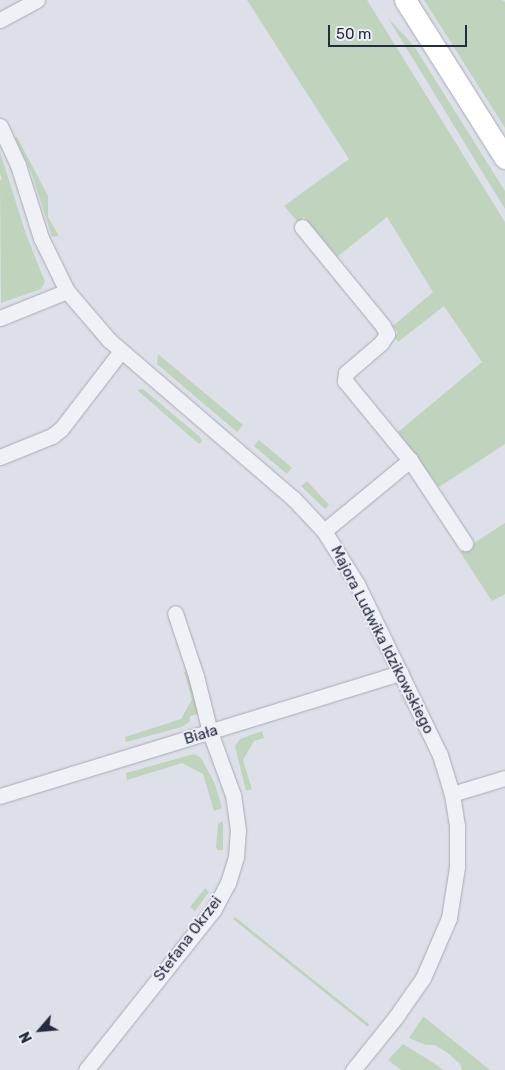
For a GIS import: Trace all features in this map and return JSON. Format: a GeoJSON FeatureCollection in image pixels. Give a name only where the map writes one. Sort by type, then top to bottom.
{"type":"FeatureCollection","features":[{"type":"Feature","properties":{"kind":"main road"},"geometry":{"type":"LineString","coordinates":[[406,0],[505,158]]}},
{"type":"Feature","properties":{"kind":"street"},"geometry":{"type":"LineString","coordinates":[[0,20],[37,0]]}},
{"type":"Feature","properties":{"kind":"street","name":"Majora Ludwika Idzikowskiego"},"geometry":{"type":"LineString","coordinates":[[0,126],[18,164],[41,238],[67,291],[96,326],[121,351],[293,498],[324,531],[346,565],[436,745],[452,794],[456,826],[457,857],[455,887],[449,918],[423,978],[395,1018],[353,1070]]}},
{"type":"Feature","properties":{"kind":"street"},"geometry":{"type":"LineString","coordinates":[[302,227],[383,326],[387,334],[380,343],[346,373],[345,381],[410,460],[465,543]]}},
{"type":"Feature","properties":{"kind":"street"},"geometry":{"type":"LineString","coordinates":[[0,318],[67,291]]}},
{"type":"Feature","properties":{"kind":"street"},"geometry":{"type":"LineString","coordinates":[[0,457],[52,436],[61,429],[121,351]]}},
{"type":"Feature","properties":{"kind":"street"},"geometry":{"type":"LineString","coordinates":[[324,531],[410,460]]}},
{"type":"Feature","properties":{"kind":"street","name":"Stefana Okrzei"},"geometry":{"type":"LineString","coordinates":[[86,1070],[221,898],[230,877],[238,844],[237,815],[229,779],[210,732],[196,676],[175,613]]}},
{"type":"Feature","properties":{"kind":"street","name":"Biała"},"geometry":{"type":"LineString","coordinates":[[0,796],[401,673]]}},
{"type":"Feature","properties":{"kind":"street"},"geometry":{"type":"LineString","coordinates":[[452,794],[505,778]]}},
{"type":"Feature","properties":{"kind":"green space"},"geometry":{"type":"Polygon","coordinates":[[[247,0],[367,0],[505,222],[505,444],[439,487],[398,432],[482,362],[444,306],[398,342],[395,337],[398,332],[393,326],[433,292],[387,217],[337,257],[304,217],[298,222],[284,206],[349,159],[247,0]]]}},
{"type":"Feature","properties":{"kind":"green space"},"geometry":{"type":"Polygon","coordinates":[[[424,0],[502,0],[505,2],[505,128],[424,0]]]}},
{"type":"Feature","properties":{"kind":"green space"},"geometry":{"type":"Polygon","coordinates":[[[388,18],[414,46],[505,191],[505,209],[388,18]]]}},
{"type":"Feature","properties":{"kind":"green space"},"geometry":{"type":"Polygon","coordinates":[[[17,137],[48,196],[48,217],[59,236],[52,237],[32,174],[15,138],[17,137]]]}},
{"type":"Feature","properties":{"kind":"green space"},"geometry":{"type":"Polygon","coordinates":[[[0,152],[26,234],[45,282],[41,289],[1,303],[0,180],[2,179],[0,174],[0,152]]]}},
{"type":"Feature","properties":{"kind":"green space"},"geometry":{"type":"Polygon","coordinates":[[[158,354],[243,425],[237,432],[157,364],[158,354]]]}},
{"type":"Feature","properties":{"kind":"green space"},"geometry":{"type":"Polygon","coordinates":[[[143,389],[200,437],[202,441],[199,444],[137,390],[143,389]]]}},
{"type":"Feature","properties":{"kind":"green space"},"geometry":{"type":"Polygon","coordinates":[[[259,440],[292,468],[287,474],[254,446],[259,440]]]}},
{"type":"Feature","properties":{"kind":"green space"},"geometry":{"type":"Polygon","coordinates":[[[307,481],[329,505],[325,509],[301,486],[307,481]]]}},
{"type":"Feature","properties":{"kind":"green space"},"geometry":{"type":"Polygon","coordinates":[[[505,523],[505,594],[492,601],[460,552],[505,523]]]}},
{"type":"Feature","properties":{"kind":"green space"},"geometry":{"type":"Polygon","coordinates":[[[184,672],[188,672],[199,714],[190,716],[189,722],[182,727],[126,742],[125,737],[181,719],[192,699],[184,672]]]}},
{"type":"Feature","properties":{"kind":"green space"},"geometry":{"type":"Polygon","coordinates":[[[262,731],[264,738],[254,741],[243,760],[252,789],[246,791],[235,746],[240,739],[262,731]]]}},
{"type":"Feature","properties":{"kind":"green space"},"geometry":{"type":"Polygon","coordinates":[[[194,754],[201,758],[215,784],[222,808],[214,811],[203,774],[182,763],[127,780],[126,773],[194,754]]]}},
{"type":"Feature","properties":{"kind":"green space"},"geometry":{"type":"Polygon","coordinates":[[[223,821],[223,850],[218,850],[216,848],[218,824],[223,821]]]}},
{"type":"Feature","properties":{"kind":"green space"},"geometry":{"type":"Polygon","coordinates":[[[205,888],[209,892],[195,911],[190,907],[205,888]]]}},
{"type":"Feature","properties":{"kind":"green space"},"geometry":{"type":"Polygon","coordinates":[[[235,917],[369,1024],[368,1027],[233,919],[235,917]]]}},
{"type":"Feature","properties":{"kind":"green space"},"geometry":{"type":"Polygon","coordinates":[[[423,1017],[490,1070],[462,1070],[460,1064],[435,1045],[426,1045],[409,1038],[423,1017]]]}},
{"type":"Feature","properties":{"kind":"green space"},"geometry":{"type":"Polygon","coordinates":[[[403,1044],[443,1070],[401,1070],[388,1060],[403,1044]]]}}]}
